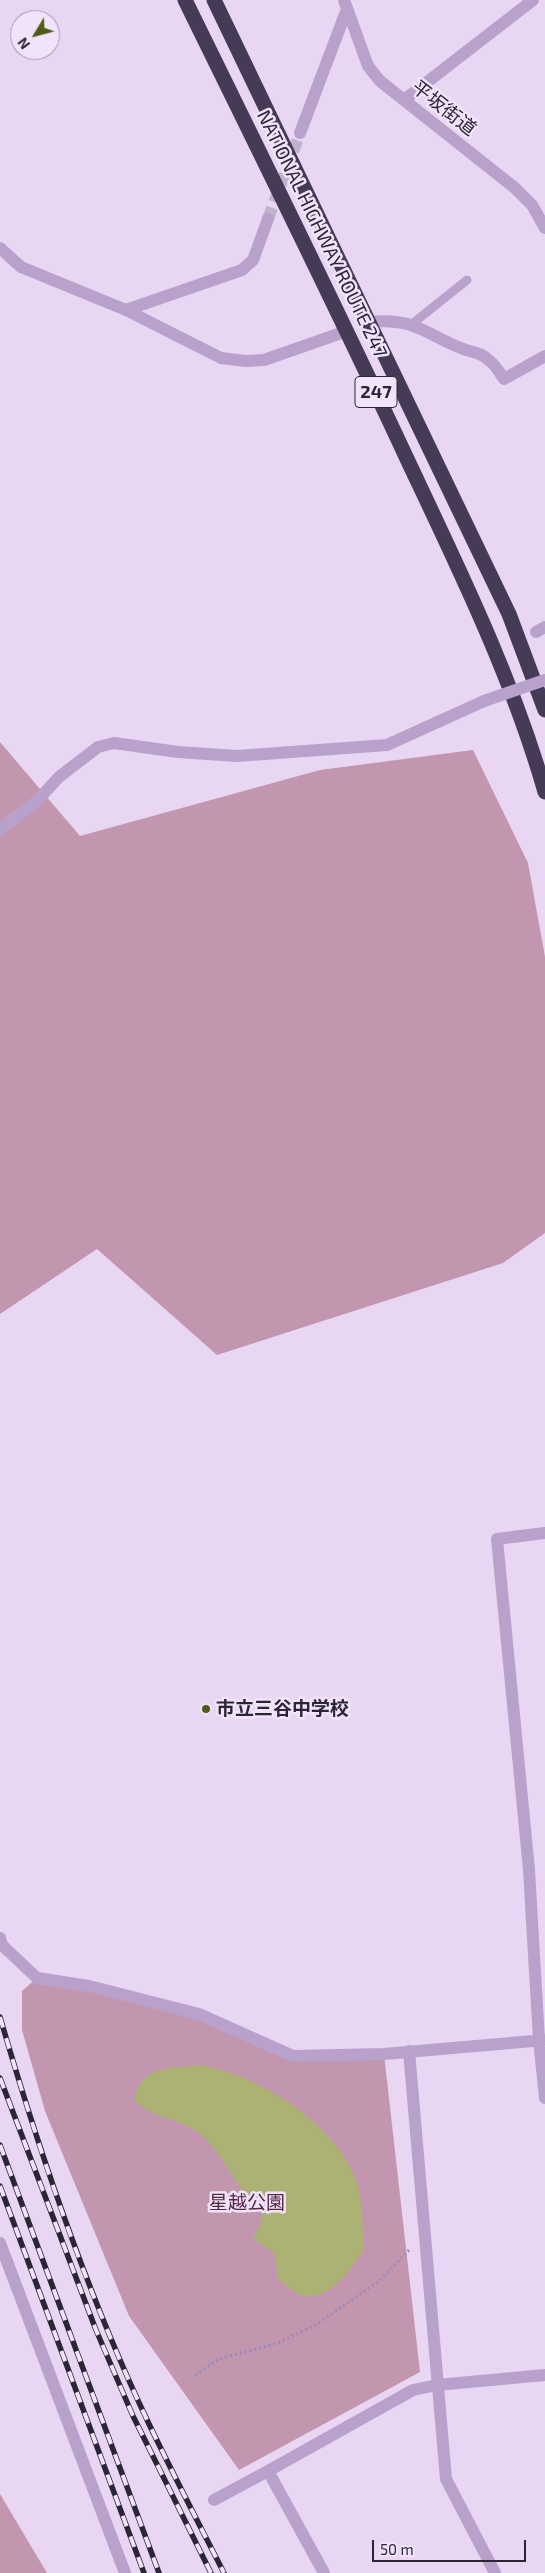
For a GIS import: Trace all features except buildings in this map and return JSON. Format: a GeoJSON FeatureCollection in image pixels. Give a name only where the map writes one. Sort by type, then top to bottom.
{"type":"FeatureCollection","features":[{"type":"Feature","properties":{"kind":"highway","name":"NATIONAL HIGHWAY ROUTE 247"},"geometry":{"type":"LineString","coordinates":[[185,0],[347,331],[483,621],[531,743],[545,792]]}},
{"type":"Feature","properties":{"kind":"highway","name":"NATIONAL HIGHWAY ROUTE 247"},"geometry":{"type":"LineString","coordinates":[[214,0],[509,614],[545,710]]}},
{"type":"Feature","properties":{"kind":"street"},"geometry":{"type":"LineString","coordinates":[[404,100],[533,0]]}},
{"type":"Feature","properties":{"kind":"street"},"geometry":{"type":"LineString","coordinates":[[300,133],[346,4]]}},
{"type":"Feature","properties":{"kind":"street","name":"平坂街道"},"geometry":{"type":"LineString","coordinates":[[346,4],[368,66],[380,81],[515,188],[532,205],[545,228]]}},
{"type":"Feature","properties":{"kind":"street"},"geometry":{"type":"LineString","coordinates":[[126,310],[242,270],[252,260],[268,219]]}},
{"type":"Feature","properties":{"kind":"street"},"geometry":{"type":"LineString","coordinates":[[0,248],[21,267],[126,310],[221,358],[245,361],[264,360],[347,331]]}},
{"type":"Feature","properties":{"kind":"street"},"geometry":{"type":"LineString","coordinates":[[369,322],[386,320],[412,324],[467,350],[479,352],[491,361],[504,379],[545,356]]}},
{"type":"Feature","properties":{"kind":"street"},"geometry":{"type":"LineString","coordinates":[[0,829],[37,801],[58,777],[98,747],[114,743],[178,752],[237,756],[387,745],[484,701],[545,680]]}},
{"type":"Feature","properties":{"kind":"street"},"geometry":{"type":"LineString","coordinates":[[545,1533],[497,1539],[529,1870],[545,2098]]}},
{"type":"Feature","properties":{"kind":"street"},"geometry":{"type":"LineString","coordinates":[[0,1938],[2,1945],[37,1978],[89,1986],[199,2014],[293,2056],[384,2054],[542,2040]]}},
{"type":"Feature","properties":{"kind":"street"},"geometry":{"type":"LineString","coordinates":[[409,2051],[446,2479],[495,2573]]}},
{"type":"Feature","properties":{"kind":"street"},"geometry":{"type":"LineString","coordinates":[[0,2243],[126,2573]]}},
{"type":"Feature","properties":{"kind":"street"},"geometry":{"type":"LineString","coordinates":[[214,2500],[413,2390],[437,2385],[545,2375]]}},
{"type":"Feature","properties":{"kind":"street"},"geometry":{"type":"LineString","coordinates":[[268,2471],[324,2573]]}},
{"type":"Feature","properties":{"kind":"lane"},"geometry":{"type":"LineString","coordinates":[[412,324],[467,280]]}},
{"type":"Feature","properties":{"kind":"path"},"geometry":{"type":"LineString","coordinates":[[195,2375],[219,2359],[278,2343],[317,2324],[380,2281],[424,2235]]}},
{"type":"Feature","properties":{"kind":"green space"},"geometry":{"type":"Polygon","coordinates":[[[0,742],[80,836],[320,770],[473,750],[528,863],[545,957],[545,1233],[503,1263],[217,1355],[97,1249],[0,1314],[0,742]]]}},
{"type":"Feature","properties":{"kind":"green space","name":"星越公園"},"geometry":{"type":"Polygon","coordinates":[[[37,1978],[199,2014],[293,2056],[384,2054],[420,2372],[239,2470],[129,2316],[45,2111],[22,2030],[22,1991],[37,1978]]]}},
{"type":"Feature","properties":{"kind":"green space"},"geometry":{"type":"Polygon","coordinates":[[[0,2494],[47,2573],[0,2573],[0,2494]]]}},
{"type":"Feature","properties":{"kind":"shaded area"},"geometry":{"type":"Polygon","coordinates":[[[198,2065],[221,2070],[269,2090],[313,2122],[332,2141],[347,2161],[359,2191],[363,2251],[346,2275],[330,2289],[313,2296],[304,2296],[278,2279],[274,2253],[253,2239],[262,2217],[260,2207],[245,2193],[215,2150],[200,2134],[191,2128],[147,2110],[134,2099],[138,2088],[150,2074],[167,2069],[198,2065]]]}},
{"type":"Feature","properties":{"kind":"tunnel"},"geometry":{"type":"LineString","coordinates":[[268,219],[300,133]]}},
{"type":"Feature","properties":{"kind":"railway"},"geometry":{"type":"LineString","coordinates":[[0,2017],[48,2172],[105,2325],[149,2424],[224,2573]]}},
{"type":"Feature","properties":{"kind":"railway"},"geometry":{"type":"LineString","coordinates":[[0,2078],[96,2330],[133,2416],[211,2573]]}},
{"type":"Feature","properties":{"kind":"railway"},"geometry":{"type":"LineString","coordinates":[[0,2145],[159,2573]]}},
{"type":"Feature","properties":{"kind":"railway"},"geometry":{"type":"LineString","coordinates":[[0,2186],[144,2573]]}},
{"type":"Feature","properties":{"kind":"place","name":"市立三谷中学校"},"geometry":{"type":"Point","coordinates":[206,1709]}}]}
